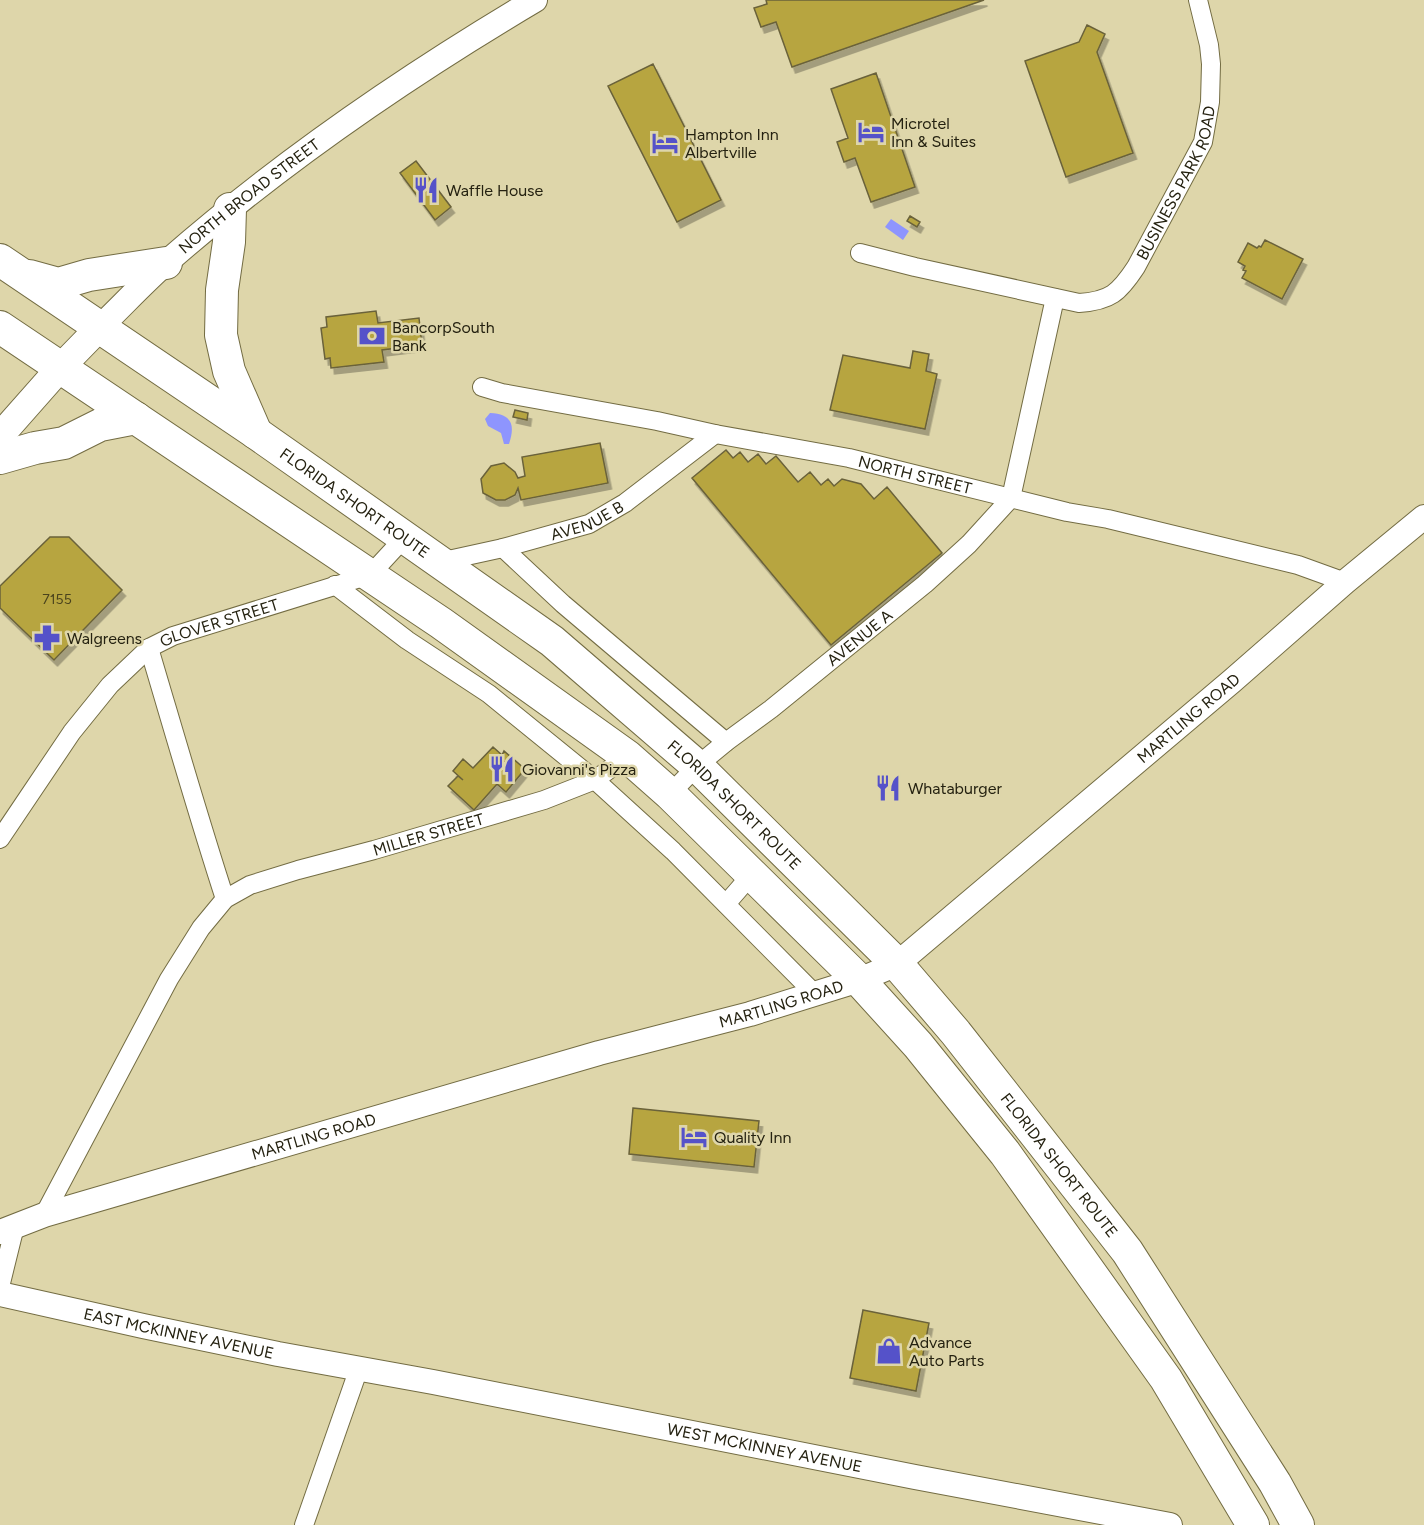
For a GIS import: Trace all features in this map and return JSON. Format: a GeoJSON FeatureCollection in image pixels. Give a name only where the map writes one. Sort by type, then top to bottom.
{"type":"FeatureCollection","features":[{"type":"Feature","properties":{"kind":"highway"},"geometry":{"type":"LineString","coordinates":[[230,209],[229,242],[222,290],[221,334],[229,371],[256,433]]}},
{"type":"Feature","properties":{"kind":"highway"},"geometry":{"type":"LineString","coordinates":[[11,267],[58,284],[89,275],[166,263]]}},
{"type":"Feature","properties":{"kind":"highway","name":"FLORIDA SHORT ROUTE"},"geometry":{"type":"LineString","coordinates":[[11,267],[256,433],[552,641],[697,766],[897,964],[956,1033],[1127,1251],[1275,1483],[1298,1525]]}},
{"type":"Feature","properties":{"kind":"highway"},"geometry":{"type":"LineString","coordinates":[[0,327],[441,623],[627,756],[670,794],[859,980],[918,1045],[1018,1171],[1166,1378],[1253,1525]]}},
{"type":"Feature","properties":{"kind":"highway"},"geometry":{"type":"LineString","coordinates":[[0,458],[64,443],[100,425],[136,418]]}},
{"type":"Feature","properties":{"kind":"main road","name":"NORTH BROAD STREET"},"geometry":{"type":"LineString","coordinates":[[0,436],[99,328]]}},
{"type":"Feature","properties":{"kind":"street","name":"NORTH BROAD STREET"},"geometry":{"type":"LineString","coordinates":[[99,328],[166,263],[230,209],[384,95],[465,41],[535,0]]}},
{"type":"Feature","properties":{"kind":"street","name":"BUSINESS PARK ROAD"},"geometry":{"type":"LineString","coordinates":[[860,253],[1079,303],[1097,302],[1111,297],[1136,267],[1203,142],[1210,102],[1211,64],[1209,45],[1198,0]]}},
{"type":"Feature","properties":{"kind":"street"},"geometry":{"type":"LineString","coordinates":[[1011,498],[1055,298]]}},
{"type":"Feature","properties":{"kind":"street","name":"NORTH STREET"},"geometry":{"type":"LineString","coordinates":[[482,387],[502,393],[849,458],[1298,565],[1345,582]]}},
{"type":"Feature","properties":{"kind":"street","name":"AVENUE B"},"geometry":{"type":"LineString","coordinates":[[439,562],[503,548],[589,524],[625,503],[715,434]]}},
{"type":"Feature","properties":{"kind":"street","name":"AVENUE A"},"geometry":{"type":"LineString","coordinates":[[670,794],[697,766],[726,742],[771,709],[925,584],[969,544],[1011,498]]}},
{"type":"Feature","properties":{"kind":"street","name":"MARTLING ROAD"},"geometry":{"type":"LineString","coordinates":[[8,1229],[44,1215],[600,1053],[750,1014],[859,980],[897,964],[1424,517]]}},
{"type":"Feature","properties":{"kind":"street"},"geometry":{"type":"LineString","coordinates":[[370,575],[405,537]]}},
{"type":"Feature","properties":{"kind":"street"},"geometry":{"type":"LineString","coordinates":[[503,548],[563,604],[726,742]]}},
{"type":"Feature","properties":{"kind":"street","name":"GLOVER STREET"},"geometry":{"type":"LineString","coordinates":[[0,839],[72,732],[110,685],[149,648],[173,636],[370,575]]}},
{"type":"Feature","properties":{"kind":"street"},"geometry":{"type":"LineString","coordinates":[[335,585],[407,640],[489,694],[595,780],[673,851],[814,993]]}},
{"type":"Feature","properties":{"kind":"street"},"geometry":{"type":"LineString","coordinates":[[149,648],[194,803],[225,899]]}},
{"type":"Feature","properties":{"kind":"street","name":"MILLER STREET"},"geometry":{"type":"LineString","coordinates":[[44,1215],[169,979],[201,928],[225,899],[250,885],[298,870],[507,812],[595,780],[627,756]]}},
{"type":"Feature","properties":{"kind":"street"},"geometry":{"type":"LineString","coordinates":[[726,904],[752,874]]}},
{"type":"Feature","properties":{"kind":"street"},"geometry":{"type":"LineString","coordinates":[[0,1287],[8,1229]]}},
{"type":"Feature","properties":{"kind":"street","name":"EAST MCKINNEY AVENUE"},"geometry":{"type":"LineString","coordinates":[[0,1294],[143,1326],[359,1368]]}},
{"type":"Feature","properties":{"kind":"street"},"geometry":{"type":"LineString","coordinates":[[304,1525],[359,1368]]}},
{"type":"Feature","properties":{"kind":"street","name":"WEST MCKINNEY AVENUE"},"geometry":{"type":"LineString","coordinates":[[359,1368],[915,1478],[1170,1525]]}},
{"type":"Feature","properties":{"kind":"water"},"geometry":{"type":"Polygon","coordinates":[[[891,219],[909,231],[903,240],[885,227],[891,219]]]}},
{"type":"Feature","properties":{"kind":"water"},"geometry":{"type":"Polygon","coordinates":[[[490,413],[504,416],[510,422],[512,432],[509,444],[504,444],[501,433],[488,426],[485,419],[490,413]]]}},
{"type":"Feature","properties":{"kind":"building"},"geometry":{"type":"Polygon","coordinates":[[[766,0],[984,0],[792,67],[776,22],[761,27],[754,8],[767,4],[766,0]]]}},
{"type":"Feature","properties":{"kind":"building"},"geometry":{"type":"Polygon","coordinates":[[[1087,25],[1105,34],[1097,52],[1133,153],[1066,177],[1025,61],[1079,42],[1087,25]]]}},
{"type":"Feature","properties":{"kind":"building","name":"Hampton Inn Albertville"},"geometry":{"type":"Polygon","coordinates":[[[653,64],[721,200],[677,222],[608,86],[653,64]]]}},
{"type":"Feature","properties":{"kind":"building"},"geometry":{"type":"Polygon","coordinates":[[[876,73],[915,187],[871,202],[855,158],[844,162],[837,142],[848,138],[831,89],[876,73]]]}},
{"type":"Feature","properties":{"kind":"building","name":"Waffle House"},"geometry":{"type":"Polygon","coordinates":[[[416,161],[451,207],[435,220],[400,173],[416,161]]]}},
{"type":"Feature","properties":{"kind":"building"},"geometry":{"type":"Polygon","coordinates":[[[910,216],[920,222],[917,227],[907,221],[910,216]]]}},
{"type":"Feature","properties":{"kind":"building"},"geometry":{"type":"Polygon","coordinates":[[[1265,240],[1303,259],[1282,299],[1242,278],[1246,271],[1243,270],[1245,266],[1238,262],[1248,243],[1257,248],[1261,247],[1265,240]]]}},
{"type":"Feature","properties":{"kind":"building","name":"BancorpSouth Bank"},"geometry":{"type":"Polygon","coordinates":[[[376,311],[378,323],[419,318],[422,345],[382,350],[384,362],[331,368],[330,358],[325,359],[321,328],[327,327],[326,317],[376,311]]]}},
{"type":"Feature","properties":{"kind":"building"},"geometry":{"type":"Polygon","coordinates":[[[913,351],[929,354],[926,371],[937,374],[925,429],[830,410],[843,355],[910,368],[913,351]]]}},
{"type":"Feature","properties":{"kind":"building"},"geometry":{"type":"Polygon","coordinates":[[[515,410],[528,413],[527,420],[513,417],[515,410]]]}},
{"type":"Feature","properties":{"kind":"building"},"geometry":{"type":"Polygon","coordinates":[[[600,443],[608,483],[521,500],[518,488],[515,495],[505,500],[496,500],[483,493],[481,479],[491,466],[504,463],[515,472],[518,478],[525,476],[522,457],[600,443]]]}},
{"type":"Feature","properties":{"kind":"building"},"geometry":{"type":"Polygon","coordinates":[[[726,450],[733,458],[740,452],[748,462],[758,454],[766,464],[776,456],[798,482],[810,472],[821,485],[828,479],[834,486],[842,479],[861,484],[874,499],[887,487],[942,553],[831,645],[692,478],[726,450]]]}},
{"type":"Feature","properties":{"kind":"building","name":"Walgreens"},"geometry":{"type":"Polygon","coordinates":[[[50,537],[69,537],[122,590],[54,660],[0,608],[0,586],[50,537]]]}},
{"type":"Feature","properties":{"kind":"building"},"geometry":{"type":"Polygon","coordinates":[[[493,747],[502,755],[504,751],[525,769],[506,792],[497,784],[474,810],[448,786],[458,776],[463,780],[453,771],[463,759],[473,768],[493,747]]]}},
{"type":"Feature","properties":{"kind":"building","name":"Quality Inn"},"geometry":{"type":"Polygon","coordinates":[[[633,1108],[759,1121],[754,1167],[629,1154],[633,1108]]]}},
{"type":"Feature","properties":{"kind":"building","name":"Advance Auto Parts"},"geometry":{"type":"Polygon","coordinates":[[[863,1310],[929,1323],[916,1391],[850,1378],[863,1310]]]}},
{"type":"Feature","properties":{"kind":"place","name":"Microtel Inn & Suites"},"geometry":{"type":"Point","coordinates":[871,132]}},
{"type":"Feature","properties":{"kind":"place","name":"Hampton Inn Albertville"},"geometry":{"type":"Point","coordinates":[665,143]}},
{"type":"Feature","properties":{"kind":"place","name":"Waffle House"},"geometry":{"type":"Point","coordinates":[426,190]}},
{"type":"Feature","properties":{"kind":"place","name":"BancorpSouth Bank"},"geometry":{"type":"Point","coordinates":[372,336]}},
{"type":"Feature","properties":{"kind":"place","name":"Walgreens"},"geometry":{"type":"Point","coordinates":[47,638]}},
{"type":"Feature","properties":{"kind":"place","name":"Giovanni's Pizza"},"geometry":{"type":"Point","coordinates":[502,769]}},
{"type":"Feature","properties":{"kind":"place","name":"Whataburger"},"geometry":{"type":"Point","coordinates":[888,788]}},
{"type":"Feature","properties":{"kind":"place","name":"Quality Inn"},"geometry":{"type":"Point","coordinates":[694,1137]}},
{"type":"Feature","properties":{"kind":"place","name":"Advance Auto Parts"},"geometry":{"type":"Point","coordinates":[889,1351]}}]}
